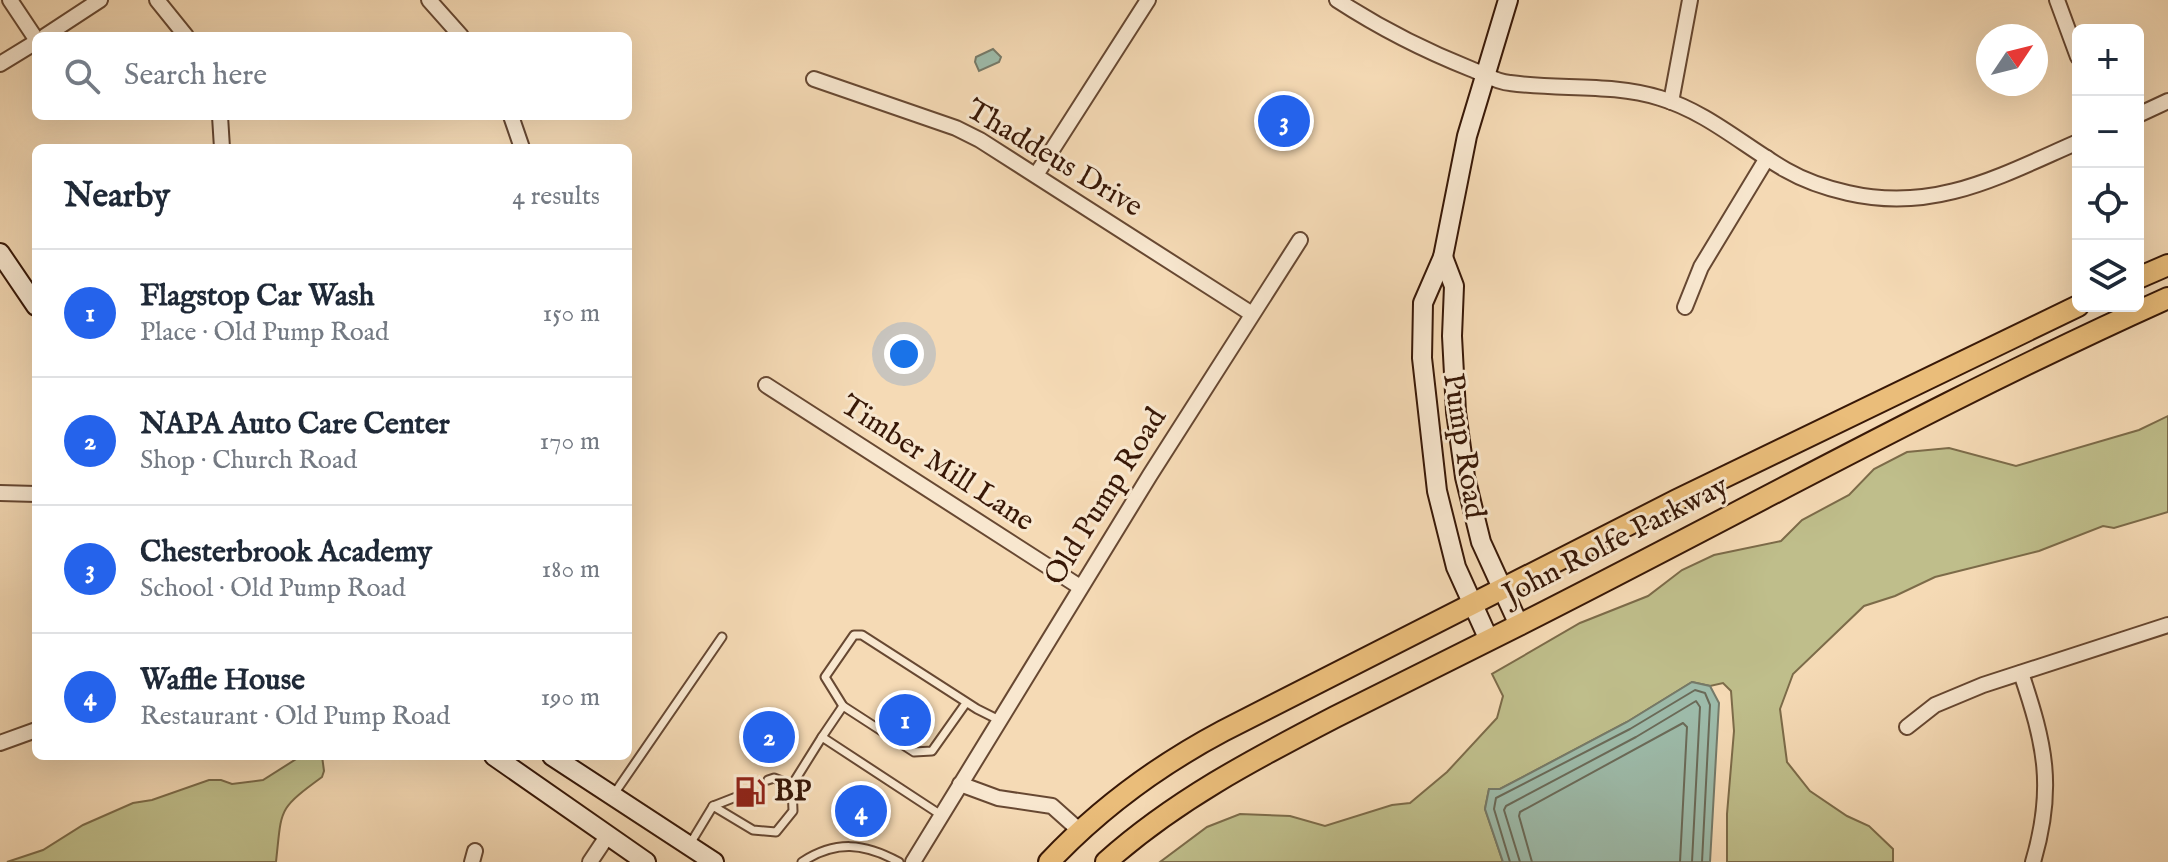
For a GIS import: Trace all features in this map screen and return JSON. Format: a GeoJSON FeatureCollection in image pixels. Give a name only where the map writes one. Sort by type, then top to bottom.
{"type":"FeatureCollection","features":[{"type":"Feature","properties":{"kind":"main road","name":"Pump Road"},"geometry":{"type":"LineString","coordinates":[[1489,640],[1456,567],[1437,491],[1425,408],[1423,303],[1443,257],[1454,194],[1484,74],[1508,0]]}},
{"type":"Feature","properties":{"kind":"main road"},"geometry":{"type":"LineString","coordinates":[[0,253],[32,300]]}},
{"type":"Feature","properties":{"kind":"main road","name":"Pump Road"},"geometry":{"type":"LineString","coordinates":[[1443,257],[1454,286],[1452,336],[1456,412],[1465,477],[1481,542],[1519,625]]}},
{"type":"Feature","properties":{"kind":"main road"},"geometry":{"type":"LineString","coordinates":[[2144,275],[2168,265]]}},
{"type":"Feature","properties":{"kind":"main road","name":"John Rolfe Parkway"},"geometry":{"type":"LineString","coordinates":[[1106,862],[1181,803],[1212,783],[1934,409],[2168,298]]}},
{"type":"Feature","properties":{"kind":"main road","name":"John Rolfe Parkway"},"geometry":{"type":"LineString","coordinates":[[1049,862],[1080,831],[1152,774],[1199,744],[1502,587],[2072,309]]}},
{"type":"Feature","properties":{"kind":"main road"},"geometry":{"type":"LineString","coordinates":[[500,760],[646,862]]}},
{"type":"Feature","properties":{"kind":"main road"},"geometry":{"type":"LineString","coordinates":[[558,760],[714,862]]}},
{"type":"Feature","properties":{"kind":"street"},"geometry":{"type":"LineString","coordinates":[[10,0],[32,35]]}},
{"type":"Feature","properties":{"kind":"street"},"geometry":{"type":"LineString","coordinates":[[51,32],[100,0]]}},
{"type":"Feature","properties":{"kind":"street"},"geometry":{"type":"LineString","coordinates":[[157,0],[183,32]]}},
{"type":"Feature","properties":{"kind":"street"},"geometry":{"type":"LineString","coordinates":[[429,0],[457,32]]}},
{"type":"Feature","properties":{"kind":"street"},"geometry":{"type":"LineString","coordinates":[[1036,175],[1148,0]]}},
{"type":"Feature","properties":{"kind":"street"},"geometry":{"type":"LineString","coordinates":[[1337,0],[1385,31],[1507,83],[1627,91],[1671,102],[1711,121],[1788,171],[1822,187],[1869,198],[1927,199],[1986,183],[2072,145]]}},
{"type":"Feature","properties":{"kind":"street"},"geometry":{"type":"LineString","coordinates":[[1671,102],[1690,0]]}},
{"type":"Feature","properties":{"kind":"street"},"geometry":{"type":"LineString","coordinates":[[2057,0],[2072,41]]}},
{"type":"Feature","properties":{"kind":"street"},"geometry":{"type":"LineString","coordinates":[[2,65],[32,44]]}},
{"type":"Feature","properties":{"kind":"street","name":"Thaddeus Drive"},"geometry":{"type":"LineString","coordinates":[[814,79],[956,128],[1036,175],[1252,314]]}},
{"type":"Feature","properties":{"kind":"street"},"geometry":{"type":"LineString","coordinates":[[2144,112],[2168,101]]}},
{"type":"Feature","properties":{"kind":"street"},"geometry":{"type":"LineString","coordinates":[[220,120],[222,144]]}},
{"type":"Feature","properties":{"kind":"street"},"geometry":{"type":"LineString","coordinates":[[512,120],[521,144]]}},
{"type":"Feature","properties":{"kind":"street"},"geometry":{"type":"LineString","coordinates":[[1685,307],[1701,267],[1767,158]]}},
{"type":"Feature","properties":{"kind":"street","name":"Old Pump Road"},"geometry":{"type":"LineString","coordinates":[[913,862],[1080,587],[1300,240]]}},
{"type":"Feature","properties":{"kind":"street","name":"Timber Mill Lane"},"geometry":{"type":"LineString","coordinates":[[766,385],[1080,587]]}},
{"type":"Feature","properties":{"kind":"street"},"geometry":{"type":"LineString","coordinates":[[0,493],[32,494]]}},
{"type":"Feature","properties":{"kind":"street"},"geometry":{"type":"LineString","coordinates":[[1907,727],[1935,705],[2168,625]]}},
{"type":"Feature","properties":{"kind":"street"},"geometry":{"type":"LineString","coordinates":[[2021,673],[2039,725],[2046,774],[2042,822],[2033,862]]}},
{"type":"Feature","properties":{"kind":"street"},"geometry":{"type":"LineString","coordinates":[[0,743],[32,731]]}},
{"type":"Feature","properties":{"kind":"street"},"geometry":{"type":"LineString","coordinates":[[960,784],[998,798],[1052,806],[1080,831]]}},
{"type":"Feature","properties":{"kind":"street"},"geometry":{"type":"LineString","coordinates":[[590,862],[608,835]]}},
{"type":"Feature","properties":{"kind":"lane"},"geometry":{"type":"LineString","coordinates":[[966,703],[932,751],[914,752],[843,706],[825,677],[854,635],[862,635],[966,703],[999,720]]}},
{"type":"Feature","properties":{"kind":"lane"},"geometry":{"type":"LineString","coordinates":[[613,796],[722,637]]}},
{"type":"Feature","properties":{"kind":"lane"},"geometry":{"type":"LineString","coordinates":[[713,806],[753,830],[776,832],[793,811],[792,785],[843,706]]}},
{"type":"Feature","properties":{"kind":"lane"},"geometry":{"type":"LineString","coordinates":[[822,737],[941,815]]}},
{"type":"Feature","properties":{"kind":"lane"},"geometry":{"type":"LineString","coordinates":[[768,780],[774,778],[792,785]]}},
{"type":"Feature","properties":{"kind":"lane"},"geometry":{"type":"LineString","coordinates":[[689,846],[713,806],[736,797]]}},
{"type":"Feature","properties":{"kind":"lane"},"geometry":{"type":"LineString","coordinates":[[802,862],[821,850],[849,846],[880,852],[899,862]]}},
{"type":"Feature","properties":{"kind":"shaded area"},"geometry":{"type":"Polygon","coordinates":[[[2168,416],[2168,512],[2114,528],[2103,526],[2039,551],[1935,577],[1895,596],[1864,606],[1793,674],[1780,709],[1787,762],[1810,791],[1847,816],[1869,826],[1893,849],[1893,862],[1727,862],[1727,814],[1734,731],[1731,691],[1723,683],[1710,686],[1692,682],[1627,722],[1500,789],[1489,789],[1485,809],[1503,862],[1160,862],[1207,827],[1240,814],[1290,816],[1325,826],[1392,805],[1410,803],[1447,772],[1497,718],[1503,696],[1492,674],[1580,623],[1648,596],[1682,570],[1714,555],[1781,541],[1802,520],[1849,495],[1874,469],[1907,452],[1949,448],[2016,466],[2139,430],[2168,416]]]}},
{"type":"Feature","properties":{"kind":"shaded area"},"geometry":{"type":"Polygon","coordinates":[[[295,760],[323,760],[322,777],[289,804],[284,812],[276,862],[7,862],[43,850],[83,825],[133,803],[152,800],[209,780],[232,784],[263,780],[295,760]]]}},
{"type":"Feature","properties":{"kind":"water"},"geometry":{"type":"Polygon","coordinates":[[[993,49],[1001,57],[999,62],[979,71],[976,57],[993,49]]]}},
{"type":"Feature","properties":{"kind":"water"},"geometry":{"type":"Polygon","coordinates":[[[1692,682],[1710,686],[1719,703],[1710,862],[1503,862],[1485,809],[1489,789],[1500,789],[1627,722],[1692,682]]]}},
{"type":"Feature","properties":{"kind":"place","name":"Chesterbrook Academy"},"geometry":{"type":"Point","coordinates":[1284,121]}},
{"type":"Feature","properties":{"kind":"place","name":"Flagstop Car Wash"},"geometry":{"type":"Point","coordinates":[905,720]}},
{"type":"Feature","properties":{"kind":"place","name":"NAPA Auto Care Center"},"geometry":{"type":"Point","coordinates":[769,737]}},
{"type":"Feature","properties":{"kind":"place","name":"BP"},"geometry":{"type":"Point","coordinates":[750,792]}},
{"type":"Feature","properties":{"kind":"place","name":"Waffle House"},"geometry":{"type":"Point","coordinates":[861,811]}}]}
